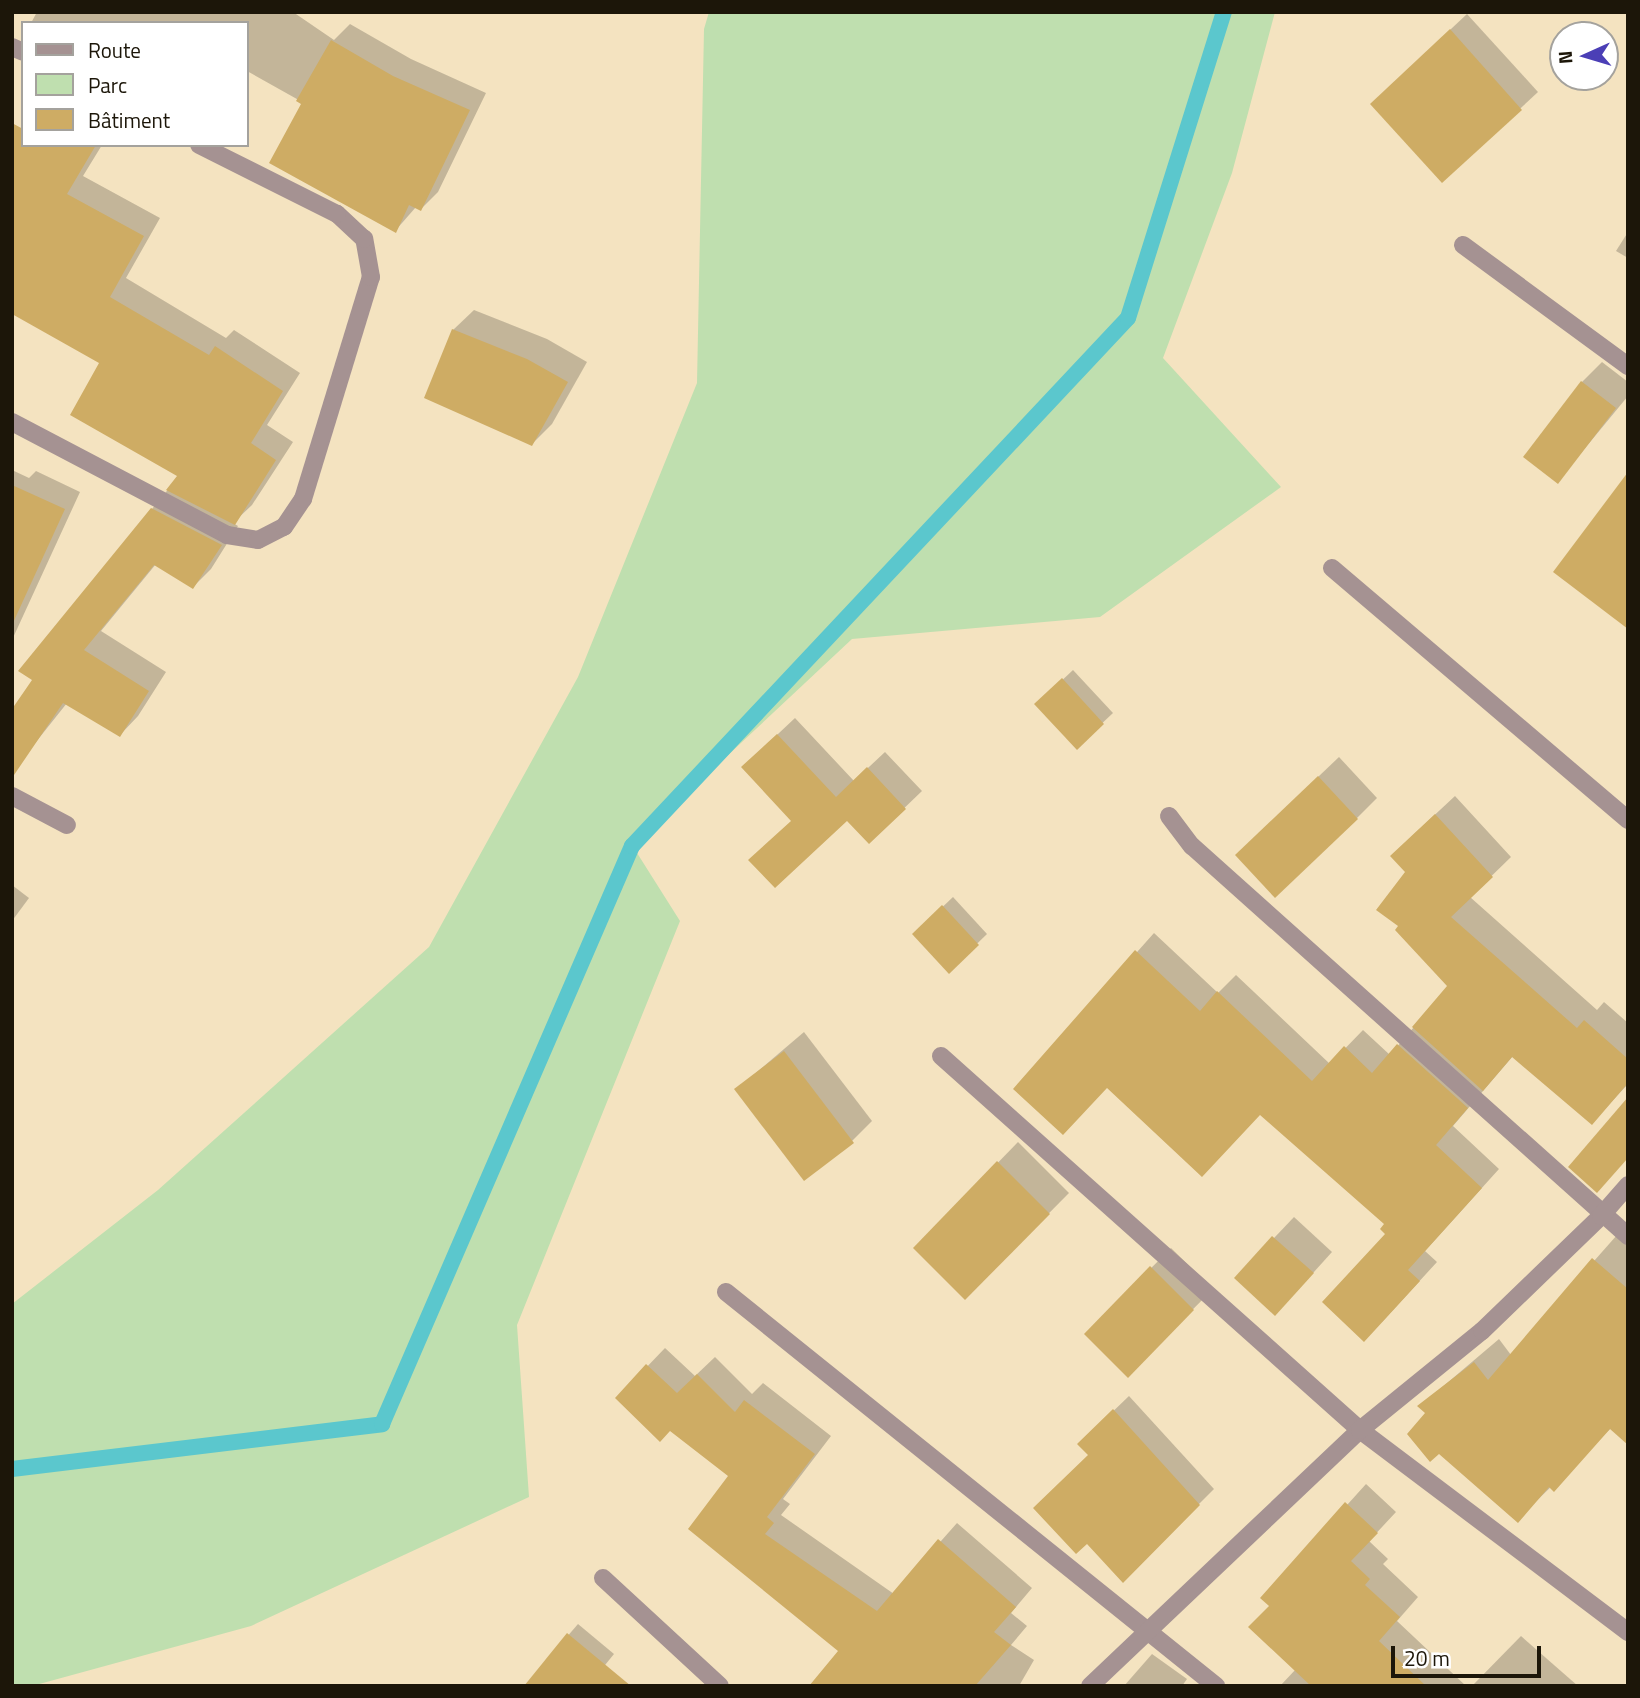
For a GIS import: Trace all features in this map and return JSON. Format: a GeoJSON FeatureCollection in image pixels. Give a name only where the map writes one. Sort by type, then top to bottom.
{"type":"FeatureCollection","features":[{"type":"Feature","properties":{"kind":"street"},"geometry":{"type":"LineString","coordinates":[[12,422],[227,535],[258,540],[284,527],[303,499],[371,277],[364,239],[337,214],[203,147]]}},
{"type":"Feature","properties":{"kind":"street"},"geometry":{"type":"LineString","coordinates":[[1463,245],[1628,366]]}},
{"type":"Feature","properties":{"kind":"street"},"geometry":{"type":"LineString","coordinates":[[1332,568],[1628,820]]}},
{"type":"Feature","properties":{"kind":"street"},"geometry":{"type":"LineString","coordinates":[[12,796],[67,825]]}},
{"type":"Feature","properties":{"kind":"street"},"geometry":{"type":"LineString","coordinates":[[1169,816],[1192,846],[1601,1216],[1628,1236]]}},
{"type":"Feature","properties":{"kind":"street"},"geometry":{"type":"LineString","coordinates":[[941,1056],[1360,1430],[1628,1632]]}},
{"type":"Feature","properties":{"kind":"street"},"geometry":{"type":"LineString","coordinates":[[1090,1686],[1360,1430],[1482,1331],[1601,1216],[1628,1185]]}},
{"type":"Feature","properties":{"kind":"street"},"geometry":{"type":"LineString","coordinates":[[726,1292],[1216,1686]]}},
{"type":"Feature","properties":{"kind":"street"},"geometry":{"type":"LineString","coordinates":[[603,1578],[720,1686]]}},
{"type":"Feature","properties":{"kind":"green space"},"geometry":{"type":"Polygon","coordinates":[[[709,12],[1275,12],[1232,173],[1163,358],[1281,487],[1100,617],[852,639],[632,845],[680,921],[517,1325],[529,1497],[251,1626],[32,1686],[12,1686],[12,1304],[158,1190],[429,947],[578,677],[697,383],[704,29],[709,12]]]}},
{"type":"Feature","properties":{"kind":"building"},"geometry":{"type":"Polygon","coordinates":[[[1450,29],[1522,110],[1442,183],[1370,104],[1450,29]]]}},
{"type":"Feature","properties":{"kind":"building"},"geometry":{"type":"Polygon","coordinates":[[[331,40],[393,76],[470,110],[421,211],[409,205],[396,233],[269,163],[301,104],[296,101],[331,40]]]}},
{"type":"Feature","properties":{"kind":"building"},"geometry":{"type":"Polygon","coordinates":[[[12,123],[21,128],[21,147],[95,147],[67,194],[144,236],[110,297],[209,355],[215,346],[283,391],[251,443],[276,460],[235,525],[166,490],[177,476],[70,415],[99,363],[12,314],[12,123]]]}},
{"type":"Feature","properties":{"kind":"building"},"geometry":{"type":"Polygon","coordinates":[[[452,329],[527,359],[568,382],[532,446],[424,398],[452,329]]]}},
{"type":"Feature","properties":{"kind":"building"},"geometry":{"type":"Polygon","coordinates":[[[1581,381],[1616,408],[1558,484],[1523,457],[1581,381]]]}},
{"type":"Feature","properties":{"kind":"building"},"geometry":{"type":"Polygon","coordinates":[[[1628,472],[1628,629],[1553,572],[1628,472]]]}},
{"type":"Feature","properties":{"kind":"building"},"geometry":{"type":"Polygon","coordinates":[[[12,485],[65,509],[12,625],[12,485]]]}},
{"type":"Feature","properties":{"kind":"building"},"geometry":{"type":"Polygon","coordinates":[[[151,508],[222,545],[193,589],[154,565],[84,650],[149,691],[120,737],[63,703],[12,778],[12,709],[32,680],[18,671],[151,508]]]}},
{"type":"Feature","properties":{"kind":"building"},"geometry":{"type":"Polygon","coordinates":[[[1062,678],[1104,724],[1077,750],[1034,704],[1062,678]]]}},
{"type":"Feature","properties":{"kind":"building"},"geometry":{"type":"Polygon","coordinates":[[[777,734],[836,797],[867,767],[906,809],[869,844],[847,821],[775,888],[748,860],[791,821],[741,767],[777,734]]]}},
{"type":"Feature","properties":{"kind":"building"},"geometry":{"type":"Polygon","coordinates":[[[1318,776],[1358,819],[1275,898],[1235,855],[1318,776]]]}},
{"type":"Feature","properties":{"kind":"building"},"geometry":{"type":"Polygon","coordinates":[[[1435,814],[1493,877],[1451,917],[1577,1028],[1584,1020],[1628,1059],[1628,1083],[1592,1125],[1512,1057],[1483,1091],[1412,1027],[1447,986],[1395,930],[1398,926],[1376,910],[1405,872],[1390,856],[1435,814]]]}},
{"type":"Feature","properties":{"kind":"building"},"geometry":{"type":"Polygon","coordinates":[[[942,905],[979,945],[949,974],[912,934],[942,905]]]}},
{"type":"Feature","properties":{"kind":"building"},"geometry":{"type":"Polygon","coordinates":[[[1135,950],[1200,1011],[1217,991],[1312,1081],[1344,1046],[1372,1073],[1397,1044],[1468,1108],[1436,1145],[1482,1188],[1408,1270],[1420,1281],[1364,1342],[1322,1302],[1385,1234],[1380,1229],[1384,1224],[1260,1115],[1202,1177],[1107,1088],[1063,1135],[1013,1089],[1135,950]]]}},
{"type":"Feature","properties":{"kind":"building"},"geometry":{"type":"Polygon","coordinates":[[[784,1051],[854,1143],[804,1181],[734,1089],[784,1051]]]}},
{"type":"Feature","properties":{"kind":"building"},"geometry":{"type":"Polygon","coordinates":[[[1628,1097],[1628,1158],[1597,1193],[1568,1167],[1628,1097]]]}},
{"type":"Feature","properties":{"kind":"building"},"geometry":{"type":"Polygon","coordinates":[[[997,1161],[1050,1214],[965,1300],[913,1248],[997,1161]]]}},
{"type":"Feature","properties":{"kind":"building"},"geometry":{"type":"Polygon","coordinates":[[[1272,1236],[1314,1273],[1275,1316],[1234,1278],[1272,1236]]]}},
{"type":"Feature","properties":{"kind":"building"},"geometry":{"type":"Polygon","coordinates":[[[1592,1258],[1628,1289],[1628,1445],[1610,1429],[1554,1492],[1549,1487],[1518,1523],[1439,1454],[1430,1462],[1407,1434],[1425,1413],[1417,1406],[1474,1362],[1488,1380],[1592,1258]]]}},
{"type":"Feature","properties":{"kind":"building"},"geometry":{"type":"Polygon","coordinates":[[[1150,1266],[1194,1310],[1128,1378],[1084,1334],[1150,1266]]]}},
{"type":"Feature","properties":{"kind":"building"},"geometry":{"type":"Polygon","coordinates":[[[646,1364],[677,1393],[697,1374],[735,1412],[744,1400],[815,1454],[767,1517],[774,1523],[765,1534],[877,1611],[938,1539],[1016,1607],[994,1632],[1011,1645],[975,1686],[809,1686],[838,1651],[688,1529],[728,1476],[670,1431],[660,1442],[615,1398],[646,1364]]]}},
{"type":"Feature","properties":{"kind":"building"},"geometry":{"type":"Polygon","coordinates":[[[1113,1409],[1200,1505],[1123,1583],[1087,1544],[1076,1554],[1033,1508],[1088,1455],[1077,1444],[1113,1409]]]}},
{"type":"Feature","properties":{"kind":"building"},"geometry":{"type":"Polygon","coordinates":[[[1345,1502],[1378,1533],[1351,1561],[1370,1579],[1365,1585],[1400,1617],[1379,1641],[1426,1686],[1311,1686],[1248,1627],[1269,1606],[1260,1598],[1345,1502]]]}},
{"type":"Feature","properties":{"kind":"building"},"geometry":{"type":"Polygon","coordinates":[[[567,1633],[631,1686],[524,1686],[567,1633]]]}},
{"type":"Feature","properties":{"kind":"waterway"},"geometry":{"type":"LineString","coordinates":[[12,1469],[382,1424],[632,846],[1128,318],[1224,12]]}}]}
